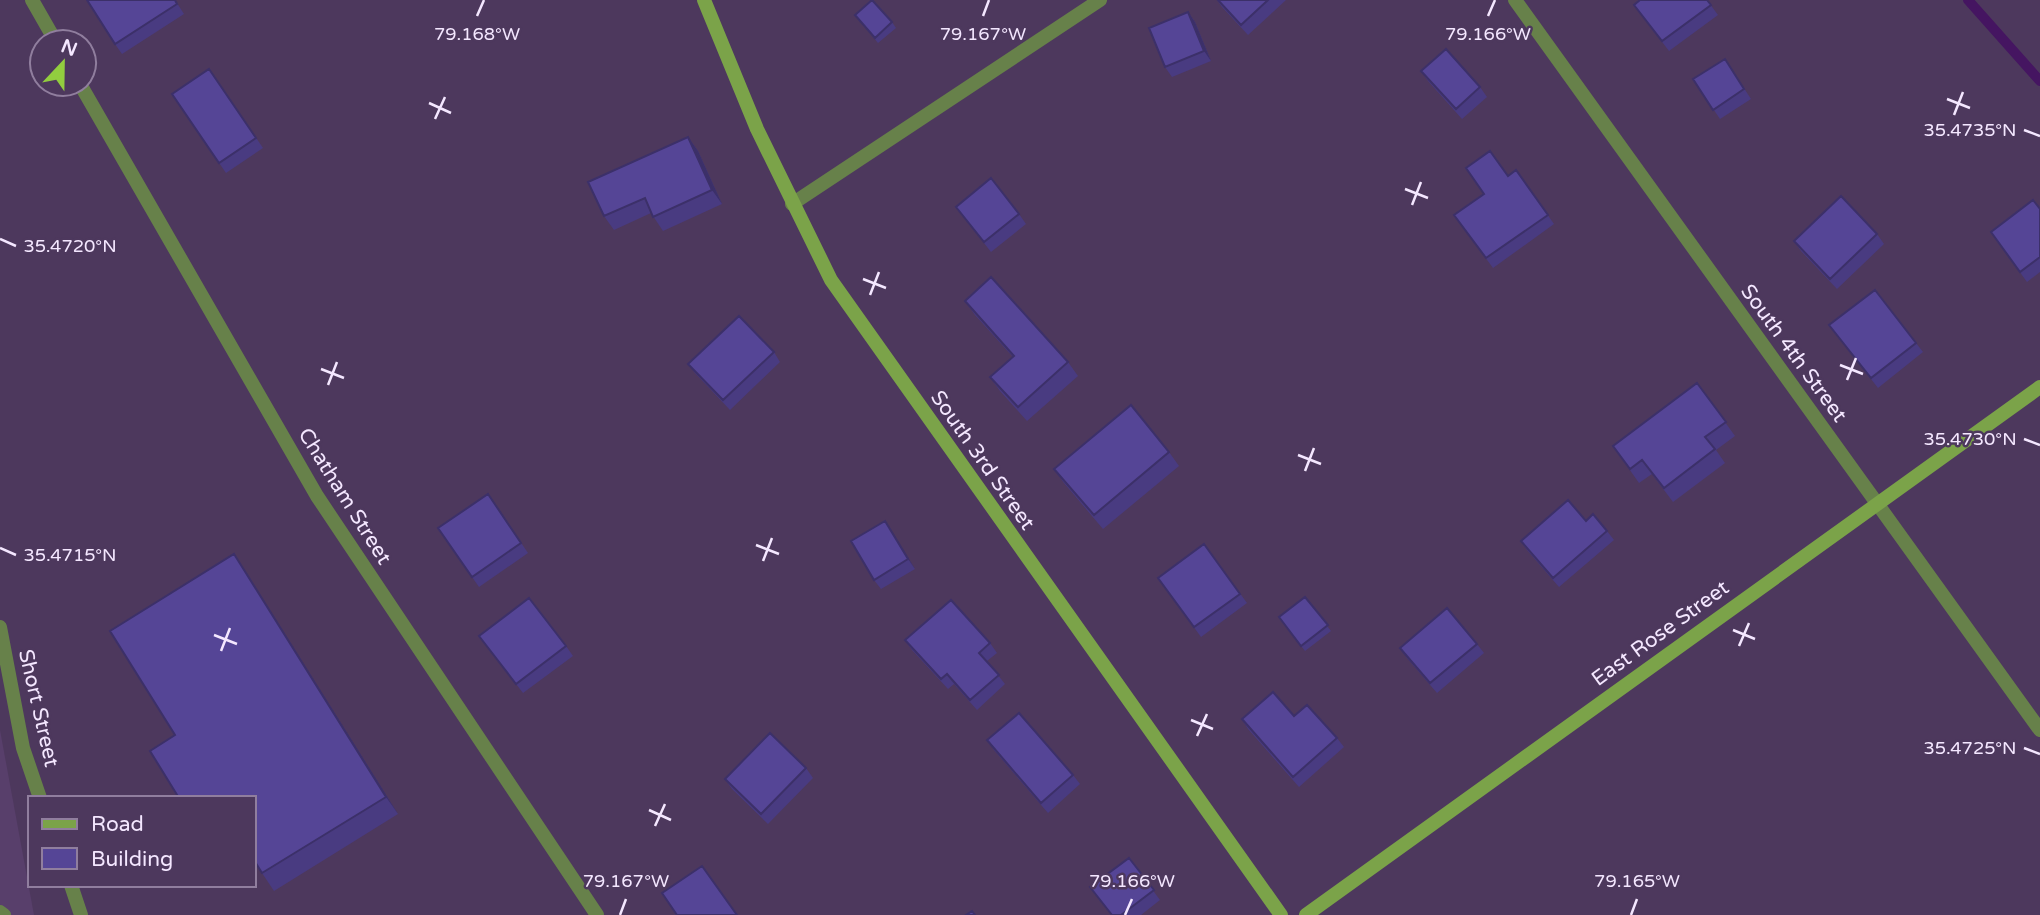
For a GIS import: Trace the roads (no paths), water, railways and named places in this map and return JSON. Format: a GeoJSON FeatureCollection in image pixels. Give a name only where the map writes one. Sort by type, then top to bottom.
{"type":"FeatureCollection","features":[{"type":"Feature","properties":{"kind":"street"},"geometry":{"type":"LineString","coordinates":[[32,0],[48,28]]}},
{"type":"Feature","properties":{"kind":"street","name":"South 3rd Street"},"geometry":{"type":"LineString","coordinates":[[704,0],[792,204],[831,280],[1280,915]]}},
{"type":"Feature","properties":{"kind":"street"},"geometry":{"type":"LineString","coordinates":[[792,204],[1100,0]]}},
{"type":"Feature","properties":{"kind":"street","name":"South 4th Street"},"geometry":{"type":"LineString","coordinates":[[1515,0],[2040,730]]}},
{"type":"Feature","properties":{"kind":"street","name":"Chatham Street"},"geometry":{"type":"LineString","coordinates":[[88,98],[317,496],[597,915]]}},
{"type":"Feature","properties":{"kind":"street","name":"East Rose Street"},"geometry":{"type":"LineString","coordinates":[[1306,915],[2040,387]]}},
{"type":"Feature","properties":{"kind":"street","name":"Short Street"},"geometry":{"type":"LineString","coordinates":[[0,627],[4,674],[23,748],[39,796]]}},
{"type":"Feature","properties":{"kind":"street"},"geometry":{"type":"LineString","coordinates":[[72,887],[81,915]]}},
{"type":"Feature","properties":{"kind":"waterway"},"geometry":{"type":"LineString","coordinates":[[1968,0],[2040,81]]}}]}
